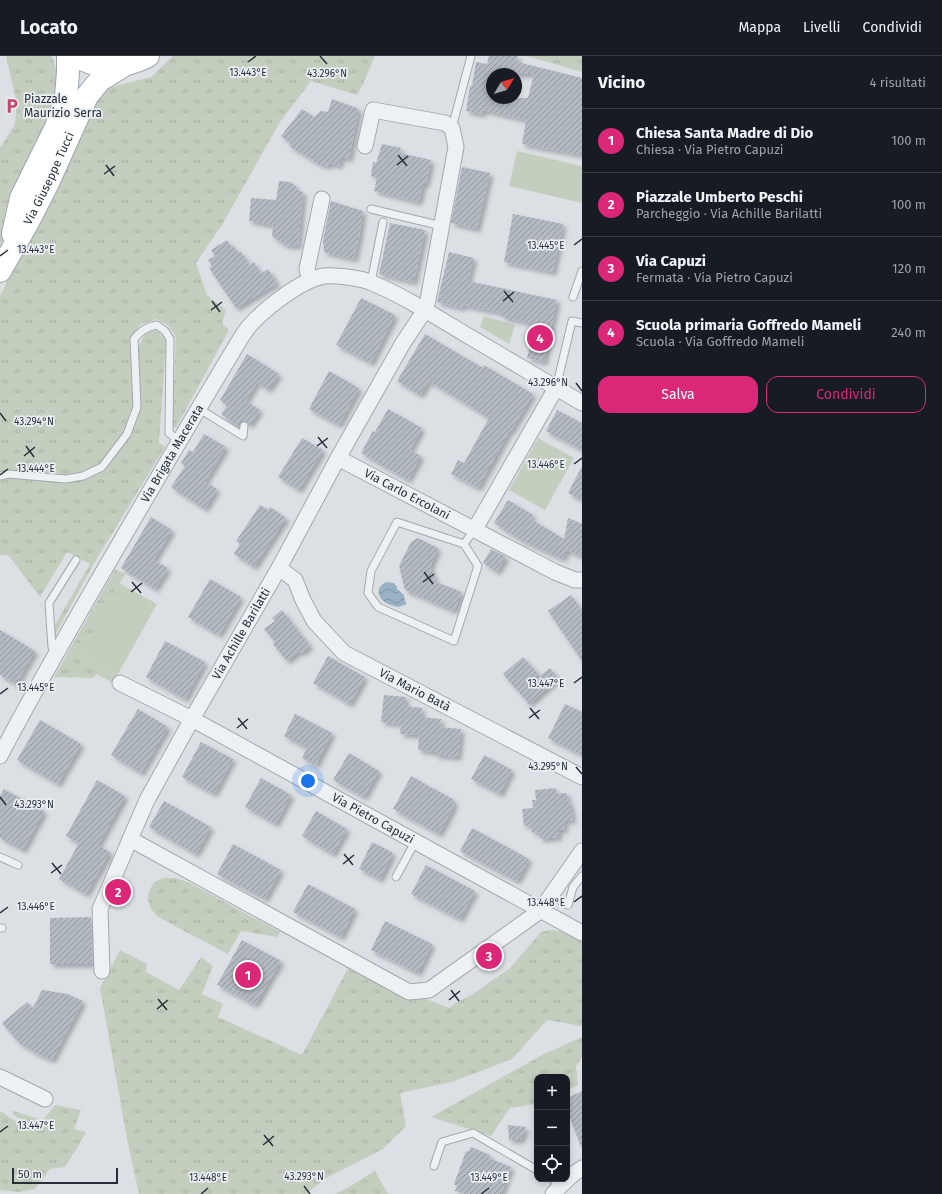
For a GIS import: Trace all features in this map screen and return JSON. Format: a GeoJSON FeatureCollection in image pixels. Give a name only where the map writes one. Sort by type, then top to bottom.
{"type":"FeatureCollection","features":[{"type":"Feature","properties":{"kind":"main road","name":"Via Giuseppe Tucci"},"geometry":{"type":"LineString","coordinates":[[4,264],[21,198],[56,127],[66,97],[68,56]]}},
{"type":"Feature","properties":{"kind":"main road"},"geometry":{"type":"LineString","coordinates":[[76,56],[94,64],[108,66],[123,66],[137,62],[148,56]]}},
{"type":"Feature","properties":{"kind":"main road","name":"Via Giuseppe Tucci"},"geometry":{"type":"LineString","coordinates":[[4,264],[47,185],[87,96],[100,80],[123,66]]}},
{"type":"Feature","properties":{"kind":"street"},"geometry":{"type":"LineString","coordinates":[[365,146],[373,110],[445,124],[452,128]]}},
{"type":"Feature","properties":{"kind":"street","name":"Via Achille Barilatti"},"geometry":{"type":"LineString","coordinates":[[102,971],[100,909],[147,800],[279,568],[338,458],[403,343],[425,310],[456,147],[452,128]]}},
{"type":"Feature","properties":{"kind":"street"},"geometry":{"type":"LineString","coordinates":[[310,280],[307,269],[322,199]]}},
{"type":"Feature","properties":{"kind":"street","name":"Via Brigata Macerata"},"geometry":{"type":"LineString","coordinates":[[0,756],[28,702],[198,408],[250,324],[278,300],[310,280],[325,276],[341,276],[371,282],[514,358],[556,388],[582,403]]}},
{"type":"Feature","properties":{"kind":"street"},"geometry":{"type":"LineString","coordinates":[[476,529],[556,388]]}},
{"type":"Feature","properties":{"kind":"street","name":"Via Carlo Ercolani"},"geometry":{"type":"LineString","coordinates":[[338,458],[476,529],[555,572],[575,580],[582,580]]}},
{"type":"Feature","properties":{"kind":"street","name":"Via Mario Batà"},"geometry":{"type":"LineString","coordinates":[[279,568],[295,580],[314,621],[344,653],[582,777]]}},
{"type":"Feature","properties":{"kind":"street","name":"Via Pietro Capuzi"},"geometry":{"type":"LineString","coordinates":[[120,683],[192,719],[582,933]]}},
{"type":"Feature","properties":{"kind":"street"},"geometry":{"type":"LineString","coordinates":[[130,839],[409,992],[429,990],[540,911],[582,851]]}},
{"type":"Feature","properties":{"kind":"street"},"geometry":{"type":"LineString","coordinates":[[0,1077],[45,1099]]}},
{"type":"Feature","properties":{"kind":"street"},"geometry":{"type":"LineString","coordinates":[[556,1186],[582,1168]]}},
{"type":"Feature","properties":{"kind":"lane"},"geometry":{"type":"LineString","coordinates":[[452,128],[471,56]]}},
{"type":"Feature","properties":{"kind":"lane"},"geometry":{"type":"LineString","coordinates":[[371,209],[442,226]]}},
{"type":"Feature","properties":{"kind":"lane"},"geometry":{"type":"LineString","coordinates":[[371,282],[383,222]]}},
{"type":"Feature","properties":{"kind":"lane"},"geometry":{"type":"LineString","coordinates":[[573,297],[582,271]]}},
{"type":"Feature","properties":{"kind":"lane"},"geometry":{"type":"LineString","coordinates":[[556,388],[572,321],[582,323]]}},
{"type":"Feature","properties":{"kind":"lane"},"geometry":{"type":"LineString","coordinates":[[0,476],[8,474],[66,479],[83,476],[102,467],[127,434],[137,407],[134,339],[149,326],[157,325],[165,331],[170,339],[169,433],[180,440]]}},
{"type":"Feature","properties":{"kind":"lane"},"geometry":{"type":"LineString","coordinates":[[198,408],[243,436],[244,426]]}},
{"type":"Feature","properties":{"kind":"lane"},"geometry":{"type":"LineString","coordinates":[[397,522],[464,544],[478,566],[454,641],[378,607],[368,594],[371,571],[397,522]]}},
{"type":"Feature","properties":{"kind":"lane"},"geometry":{"type":"LineString","coordinates":[[464,544],[476,529]]}},
{"type":"Feature","properties":{"kind":"lane"},"geometry":{"type":"LineString","coordinates":[[58,650],[52,647],[49,603],[76,560]]}},
{"type":"Feature","properties":{"kind":"lane"},"geometry":{"type":"LineString","coordinates":[[396,877],[415,842]]}},
{"type":"Feature","properties":{"kind":"lane"},"geometry":{"type":"LineString","coordinates":[[0,856],[18,865]]}},
{"type":"Feature","properties":{"kind":"lane"},"geometry":{"type":"LineString","coordinates":[[551,896],[568,905],[573,887],[582,876]]}},
{"type":"Feature","properties":{"kind":"lane"},"geometry":{"type":"LineString","coordinates":[[434,1166],[442,1142],[473,1133],[534,1168]]}},
{"type":"Feature","properties":{"kind":"green space"},"geometry":{"type":"Polygon","coordinates":[[[6,56],[52,56],[56,69],[58,92],[46,127],[12,201],[0,248],[0,148],[15,124],[17,104],[6,56]]]}},
{"type":"Feature","properties":{"kind":"green space"},"geometry":{"type":"Polygon","coordinates":[[[173,56],[375,56],[357,95],[311,81],[280,122],[223,223],[196,263],[207,295],[226,310],[222,323],[229,330],[176,428],[172,426],[176,338],[168,325],[156,319],[140,325],[130,341],[136,351],[145,334],[157,330],[166,341],[159,443],[165,447],[93,565],[55,635],[55,625],[90,564],[67,552],[40,597],[8,555],[0,555],[0,296],[93,107],[107,88],[151,77],[173,56]]]}},
{"type":"Feature","properties":{"kind":"green space"},"geometry":{"type":"Polygon","coordinates":[[[527,56],[582,56],[582,72],[530,57],[527,56]]]}},
{"type":"Feature","properties":{"kind":"green space"},"geometry":{"type":"Polygon","coordinates":[[[517,151],[582,166],[582,203],[509,186],[517,151]]]}},
{"type":"Feature","properties":{"kind":"green space"},"geometry":{"type":"Polygon","coordinates":[[[484,316],[515,325],[509,344],[480,327],[484,316]]]}},
{"type":"Feature","properties":{"kind":"green space"},"geometry":{"type":"Polygon","coordinates":[[[538,438],[574,458],[545,510],[509,490],[538,438]]]}},
{"type":"Feature","properties":{"kind":"green space"},"geometry":{"type":"Polygon","coordinates":[[[115,569],[125,574],[80,655],[117,676],[113,683],[96,674],[94,678],[54,677],[115,569]]]}},
{"type":"Feature","properties":{"kind":"green space"},"geometry":{"type":"Polygon","coordinates":[[[119,583],[157,604],[117,676],[80,655],[119,583]]]}},
{"type":"Feature","properties":{"kind":"green space"},"geometry":{"type":"Polygon","coordinates":[[[163,878],[175,878],[188,882],[280,932],[277,937],[241,931],[228,954],[158,917],[151,909],[148,900],[149,891],[154,882],[163,878]]]}},
{"type":"Feature","properties":{"kind":"green space"},"geometry":{"type":"Polygon","coordinates":[[[550,930],[560,931],[582,942],[582,1026],[547,1020],[512,1059],[452,1082],[400,1093],[406,1126],[383,1149],[326,1178],[306,1194],[139,1194],[127,1139],[100,988],[120,950],[147,964],[146,972],[179,990],[201,957],[213,966],[202,994],[223,1004],[218,1017],[302,1055],[348,968],[449,1008],[473,994],[510,968],[541,932],[550,930]]]}},
{"type":"Feature","properties":{"kind":"green space"},"geometry":{"type":"Polygon","coordinates":[[[582,1037],[582,1057],[576,1067],[578,1085],[570,1089],[570,1074],[534,1074],[534,1104],[510,1108],[491,1136],[431,1117],[542,1055],[582,1037]]]}},
{"type":"Feature","properties":{"kind":"green space"},"geometry":{"type":"Polygon","coordinates":[[[55,1105],[81,1110],[74,1129],[86,1132],[65,1167],[50,1169],[35,1189],[19,1192],[0,1190],[0,1111],[26,1128],[35,1128],[13,1115],[13,1111],[43,1120],[55,1105]]]}},
{"type":"Feature","properties":{"kind":"green space"},"geometry":{"type":"Polygon","coordinates":[[[375,1171],[388,1194],[335,1194],[347,1188],[375,1171]]]}},
{"type":"Feature","properties":{"kind":"water"},"geometry":{"type":"Polygon","coordinates":[[[387,582],[394,583],[397,589],[404,595],[407,604],[398,607],[383,601],[379,595],[379,589],[387,582]]]}},
{"type":"Feature","properties":{"kind":"building"},"geometry":{"type":"Polygon","coordinates":[[[489,56],[518,56],[517,62],[582,78],[582,155],[522,144],[526,120],[483,110],[482,114],[466,111],[476,62],[487,64],[489,56]]]}},
{"type":"Feature","properties":{"kind":"building"},"geometry":{"type":"Polygon","coordinates":[[[332,99],[359,109],[349,159],[341,157],[339,166],[330,163],[330,166],[319,164],[289,146],[291,144],[281,136],[302,109],[314,117],[321,111],[328,112],[332,99]]]}},
{"type":"Feature","properties":{"kind":"building"},"geometry":{"type":"Polygon","coordinates":[[[382,144],[401,148],[400,153],[431,160],[426,184],[423,184],[419,202],[374,191],[377,178],[371,176],[373,162],[376,163],[382,144]]]}},
{"type":"Feature","properties":{"kind":"building"},"geometry":{"type":"Polygon","coordinates":[[[462,167],[490,173],[477,229],[451,223],[462,167]]]}},
{"type":"Feature","properties":{"kind":"building"},"geometry":{"type":"Polygon","coordinates":[[[279,181],[290,182],[296,186],[295,189],[303,192],[298,246],[285,245],[272,236],[273,225],[249,221],[251,198],[276,200],[279,181]]]}},
{"type":"Feature","properties":{"kind":"building"},"geometry":{"type":"Polygon","coordinates":[[[331,201],[363,211],[354,259],[324,252],[323,240],[331,201]]]}},
{"type":"Feature","properties":{"kind":"building"},"geometry":{"type":"Polygon","coordinates":[[[513,214],[563,224],[553,272],[504,262],[513,214]]]}},
{"type":"Feature","properties":{"kind":"building"},"geometry":{"type":"Polygon","coordinates":[[[390,223],[425,230],[414,282],[379,274],[390,223]]]}},
{"type":"Feature","properties":{"kind":"building"},"geometry":{"type":"Polygon","coordinates":[[[227,240],[232,248],[234,246],[238,253],[241,252],[249,265],[254,262],[261,274],[268,269],[277,283],[236,308],[209,268],[212,266],[208,260],[215,256],[211,250],[227,240]]]}},
{"type":"Feature","properties":{"kind":"building"},"geometry":{"type":"Polygon","coordinates":[[[449,252],[474,258],[468,281],[557,300],[544,362],[527,358],[535,324],[502,317],[502,313],[463,305],[462,308],[437,302],[449,252]]]}},
{"type":"Feature","properties":{"kind":"building"},"geometry":{"type":"Polygon","coordinates":[[[361,298],[395,315],[371,363],[336,345],[361,298]]]}},
{"type":"Feature","properties":{"kind":"building"},"geometry":{"type":"Polygon","coordinates":[[[425,334],[483,368],[484,365],[533,394],[511,431],[510,430],[478,488],[451,474],[458,460],[464,463],[489,418],[429,381],[420,395],[397,381],[425,334]]]}},
{"type":"Feature","properties":{"kind":"building"},"geometry":{"type":"Polygon","coordinates":[[[247,354],[279,374],[268,390],[257,382],[246,401],[260,410],[249,426],[247,422],[240,420],[236,426],[221,414],[227,406],[220,400],[247,354]]]}},
{"type":"Feature","properties":{"kind":"building"},"geometry":{"type":"Polygon","coordinates":[[[329,371],[359,388],[339,425],[309,409],[329,371]]]}},
{"type":"Feature","properties":{"kind":"building"},"geometry":{"type":"Polygon","coordinates":[[[388,409],[422,428],[410,450],[421,456],[408,480],[361,453],[373,431],[375,432],[388,409]]]}},
{"type":"Feature","properties":{"kind":"building"},"geometry":{"type":"Polygon","coordinates":[[[557,410],[582,423],[582,450],[546,431],[557,410]]]}},
{"type":"Feature","properties":{"kind":"building"},"geometry":{"type":"Polygon","coordinates":[[[204,434],[226,447],[205,482],[217,489],[205,509],[171,487],[185,466],[181,463],[189,450],[193,452],[204,434]]]}},
{"type":"Feature","properties":{"kind":"building"},"geometry":{"type":"Polygon","coordinates":[[[302,438],[323,450],[299,490],[278,477],[302,438]]]}},
{"type":"Feature","properties":{"kind":"building"},"geometry":{"type":"Polygon","coordinates":[[[582,466],[582,500],[568,493],[582,466]]]}},
{"type":"Feature","properties":{"kind":"building"},"geometry":{"type":"Polygon","coordinates":[[[508,500],[533,515],[531,519],[564,539],[568,518],[582,524],[582,549],[580,556],[567,550],[562,559],[521,540],[494,523],[508,500]]]}},
{"type":"Feature","properties":{"kind":"building"},"geometry":{"type":"Polygon","coordinates":[[[260,505],[268,510],[270,507],[286,518],[254,567],[234,554],[240,544],[236,541],[260,505]]]}},
{"type":"Feature","properties":{"kind":"building"},"geometry":{"type":"Polygon","coordinates":[[[151,517],[172,530],[154,560],[168,568],[155,589],[121,568],[151,517]]]}},
{"type":"Feature","properties":{"kind":"building"},"geometry":{"type":"Polygon","coordinates":[[[418,538],[438,548],[430,567],[436,582],[462,592],[454,611],[405,590],[399,566],[411,542],[418,538]]]}},
{"type":"Feature","properties":{"kind":"building"},"geometry":{"type":"Polygon","coordinates":[[[491,549],[506,557],[497,572],[483,563],[491,549]]]}},
{"type":"Feature","properties":{"kind":"building"},"geometry":{"type":"Polygon","coordinates":[[[210,579],[241,597],[219,635],[188,617],[210,579]]]}},
{"type":"Feature","properties":{"kind":"building"},"geometry":{"type":"Polygon","coordinates":[[[571,595],[582,611],[582,661],[548,611],[571,595]]]}},
{"type":"Feature","properties":{"kind":"building"},"geometry":{"type":"Polygon","coordinates":[[[282,610],[310,646],[301,653],[299,651],[287,661],[273,644],[275,642],[264,629],[275,621],[272,618],[282,610]]]}},
{"type":"Feature","properties":{"kind":"building"},"geometry":{"type":"Polygon","coordinates":[[[0,630],[35,651],[16,684],[0,675],[0,630]]]}},
{"type":"Feature","properties":{"kind":"building"},"geometry":{"type":"Polygon","coordinates":[[[165,641],[205,662],[185,699],[146,677],[165,641]]]}},
{"type":"Feature","properties":{"kind":"building"},"geometry":{"type":"Polygon","coordinates":[[[328,656],[365,677],[350,704],[313,683],[328,656]]]}},
{"type":"Feature","properties":{"kind":"building"},"geometry":{"type":"Polygon","coordinates":[[[523,657],[540,676],[550,668],[558,678],[529,704],[503,674],[523,657]]]}},
{"type":"Feature","properties":{"kind":"building"},"geometry":{"type":"Polygon","coordinates":[[[384,695],[406,697],[405,706],[422,708],[421,717],[441,719],[440,727],[461,729],[458,757],[435,755],[435,752],[418,750],[419,735],[400,734],[401,724],[381,722],[384,695]]]}},
{"type":"Feature","properties":{"kind":"building"},"geometry":{"type":"Polygon","coordinates":[[[565,704],[582,712],[582,755],[548,738],[565,704]]]}},
{"type":"Feature","properties":{"kind":"building"},"geometry":{"type":"Polygon","coordinates":[[[138,709],[168,727],[141,773],[111,755],[138,709]]]}},
{"type":"Feature","properties":{"kind":"building"},"geometry":{"type":"Polygon","coordinates":[[[295,714],[332,733],[316,765],[302,758],[307,748],[284,736],[295,714]]]}},
{"type":"Feature","properties":{"kind":"building"},"geometry":{"type":"Polygon","coordinates":[[[40,720],[81,744],[58,784],[17,760],[40,720]]]}},
{"type":"Feature","properties":{"kind":"building"},"geometry":{"type":"Polygon","coordinates":[[[201,742],[233,759],[214,794],[182,777],[201,742]]]}},
{"type":"Feature","properties":{"kind":"building"},"geometry":{"type":"Polygon","coordinates":[[[349,753],[379,771],[364,797],[333,780],[349,753]]]}},
{"type":"Feature","properties":{"kind":"building"},"geometry":{"type":"Polygon","coordinates":[[[484,755],[512,770],[500,794],[471,779],[484,755]]]}},
{"type":"Feature","properties":{"kind":"building"},"geometry":{"type":"Polygon","coordinates":[[[411,776],[454,800],[453,808],[439,834],[393,809],[411,776]]]}},
{"type":"Feature","properties":{"kind":"building"},"geometry":{"type":"Polygon","coordinates":[[[261,778],[291,795],[276,824],[245,807],[261,778]]]}},
{"type":"Feature","properties":{"kind":"building"},"geometry":{"type":"Polygon","coordinates":[[[97,780],[125,796],[98,845],[110,852],[86,894],[59,879],[79,843],[66,836],[97,780]]]}},
{"type":"Feature","properties":{"kind":"building"},"geometry":{"type":"Polygon","coordinates":[[[556,788],[556,794],[567,793],[573,820],[564,821],[565,829],[558,830],[559,837],[540,839],[539,832],[532,833],[531,825],[524,826],[522,809],[533,808],[532,800],[536,800],[535,790],[556,788]]]}},
{"type":"Feature","properties":{"kind":"building"},"geometry":{"type":"Polygon","coordinates":[[[4,789],[44,811],[23,850],[0,838],[0,796],[4,789]]]}},
{"type":"Feature","properties":{"kind":"building"},"geometry":{"type":"Polygon","coordinates":[[[164,801],[211,827],[196,854],[149,827],[164,801]]]}},
{"type":"Feature","properties":{"kind":"building"},"geometry":{"type":"Polygon","coordinates":[[[316,811],[347,829],[333,854],[302,836],[316,811]]]}},
{"type":"Feature","properties":{"kind":"building"},"geometry":{"type":"Polygon","coordinates":[[[472,828],[529,859],[517,881],[460,851],[472,828]]]}},
{"type":"Feature","properties":{"kind":"building"},"geometry":{"type":"Polygon","coordinates":[[[372,842],[393,853],[380,879],[359,869],[372,842]]]}},
{"type":"Feature","properties":{"kind":"building"},"geometry":{"type":"Polygon","coordinates":[[[233,844],[281,870],[265,899],[217,874],[233,844]]]}},
{"type":"Feature","properties":{"kind":"building"},"geometry":{"type":"Polygon","coordinates":[[[426,865],[475,891],[460,919],[411,894],[426,865]]]}},
{"type":"Feature","properties":{"kind":"building"},"geometry":{"type":"Polygon","coordinates":[[[308,884],[355,909],[341,937],[293,912],[308,884]]]}},
{"type":"Feature","properties":{"kind":"building"},"geometry":{"type":"Polygon","coordinates":[[[91,917],[93,964],[50,964],[50,918],[91,917]]]}},
{"type":"Feature","properties":{"kind":"building"},"geometry":{"type":"Polygon","coordinates":[[[385,921],[432,944],[418,973],[371,950],[385,921]]]}},
{"type":"Feature","properties":{"kind":"building"},"geometry":{"type":"Polygon","coordinates":[[[242,940],[281,961],[255,1005],[217,985],[242,940]]]}},
{"type":"Feature","properties":{"kind":"building"},"geometry":{"type":"Polygon","coordinates":[[[42,990],[67,994],[83,1001],[52,1060],[19,1043],[2,1023],[27,1002],[33,1008],[42,990]]]}},
{"type":"Feature","properties":{"kind":"building"},"geometry":{"type":"Polygon","coordinates":[[[582,1091],[581,1147],[570,1118],[570,1097],[582,1091]]]}},
{"type":"Feature","properties":{"kind":"building"},"geometry":{"type":"Polygon","coordinates":[[[508,1125],[526,1127],[521,1140],[509,1140],[508,1125]]]}},
{"type":"Feature","properties":{"kind":"building"},"geometry":{"type":"Polygon","coordinates":[[[471,1147],[490,1155],[489,1158],[511,1167],[501,1194],[465,1194],[455,1191],[457,1186],[454,1184],[466,1151],[468,1152],[471,1147]]]}},
{"type":"Feature","properties":{"kind":"place","name":"Piazzale Maurizio Serra"},"geometry":{"type":"Point","coordinates":[12,106]}},
{"type":"Feature","properties":{"kind":"place","name":"Scuola primaria Goffredo Mameli"},"geometry":{"type":"Point","coordinates":[540,338]}},
{"type":"Feature","properties":{"kind":"place","name":"Piazzale Umberto Peschi"},"geometry":{"type":"Point","coordinates":[118,892]}},
{"type":"Feature","properties":{"kind":"place","name":"Via Capuzi"},"geometry":{"type":"Point","coordinates":[489,956]}},
{"type":"Feature","properties":{"kind":"place","name":"Chiesa Santa Madre di Dio"},"geometry":{"type":"Point","coordinates":[248,975]}}]}
